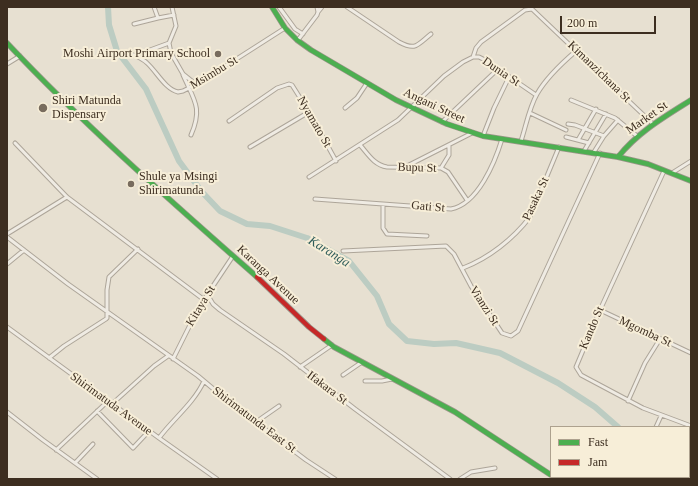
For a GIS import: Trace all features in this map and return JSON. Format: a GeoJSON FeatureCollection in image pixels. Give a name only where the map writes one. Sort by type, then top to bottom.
{"type":"FeatureCollection","features":[{"type":"Feature","properties":{"kind":"street"},"geometry":{"type":"LineString","coordinates":[[154,7],[158,18]]}},
{"type":"Feature","properties":{"kind":"street"},"geometry":{"type":"LineString","coordinates":[[172,7],[176,26],[169,43],[171,53],[183,74],[197,109],[197,123],[191,136]]}},
{"type":"Feature","properties":{"kind":"street","name":"Angani Street"},"geometry":{"type":"LineString","coordinates":[[272,7],[285,28],[310,49],[411,109],[442,122],[483,136],[600,153],[648,164],[691,181]]}},
{"type":"Feature","properties":{"kind":"street"},"geometry":{"type":"LineString","coordinates":[[279,7],[295,29],[302,34]]}},
{"type":"Feature","properties":{"kind":"street"},"geometry":{"type":"LineString","coordinates":[[317,7],[318,12]]}},
{"type":"Feature","properties":{"kind":"street"},"geometry":{"type":"LineString","coordinates":[[298,40],[322,7]]}},
{"type":"Feature","properties":{"kind":"street"},"geometry":{"type":"LineString","coordinates":[[347,7],[408,46],[415,46],[431,34]]}},
{"type":"Feature","properties":{"kind":"street","name":"Kimanzichana St"},"geometry":{"type":"LineString","coordinates":[[473,57],[476,48],[481,42],[528,8],[532,9],[653,124]]}},
{"type":"Feature","properties":{"kind":"street"},"geometry":{"type":"LineString","coordinates":[[134,24],[174,15]]}},
{"type":"Feature","properties":{"kind":"street","name":"Msimbu St"},"geometry":{"type":"LineString","coordinates":[[127,52],[142,58],[147,62],[167,86],[174,91],[183,91],[199,83],[285,28]]}},
{"type":"Feature","properties":{"kind":"street"},"geometry":{"type":"LineString","coordinates":[[142,58],[150,50],[169,43]]}},
{"type":"Feature","properties":{"kind":"street","name":"Karanga Avenue"},"geometry":{"type":"LineString","coordinates":[[8,46],[100,134],[273,291],[309,327],[332,345],[455,412],[550,474]]}},
{"type":"Feature","properties":{"kind":"street"},"geometry":{"type":"LineString","coordinates":[[521,141],[536,95],[543,85],[576,51]]}},
{"type":"Feature","properties":{"kind":"street"},"geometry":{"type":"LineString","coordinates":[[7,64],[20,56]]}},
{"type":"Feature","properties":{"kind":"street","name":"Dunia St"},"geometry":{"type":"LineString","coordinates":[[411,109],[449,72],[473,57],[479,57],[536,95]]}},
{"type":"Feature","properties":{"kind":"street"},"geometry":{"type":"LineString","coordinates":[[442,122],[498,69]]}},
{"type":"Feature","properties":{"kind":"street"},"geometry":{"type":"LineString","coordinates":[[183,74],[188,79],[199,83]]}},
{"type":"Feature","properties":{"kind":"street"},"geometry":{"type":"LineString","coordinates":[[483,136],[494,108],[509,77]]}},
{"type":"Feature","properties":{"kind":"street"},"geometry":{"type":"LineString","coordinates":[[345,108],[357,98],[367,83]]}},
{"type":"Feature","properties":{"kind":"street","name":"Nyamato St"},"geometry":{"type":"LineString","coordinates":[[229,121],[277,88],[289,84],[292,85],[336,160]]}},
{"type":"Feature","properties":{"kind":"street"},"geometry":{"type":"LineString","coordinates":[[571,100],[618,120],[637,136]]}},
{"type":"Feature","properties":{"kind":"street","name":"Market St"},"geometry":{"type":"LineString","coordinates":[[618,157],[625,146],[637,136],[691,100]]}},
{"type":"Feature","properties":{"kind":"street","name":"Nyamato St"},"geometry":{"type":"LineString","coordinates":[[309,177],[398,120],[411,109]]}},
{"type":"Feature","properties":{"kind":"street"},"geometry":{"type":"LineString","coordinates":[[578,140],[596,110]]}},
{"type":"Feature","properties":{"kind":"street"},"geometry":{"type":"LineString","coordinates":[[250,148],[309,112]]}},
{"type":"Feature","properties":{"kind":"street"},"geometry":{"type":"LineString","coordinates":[[530,113],[566,130]]}},
{"type":"Feature","properties":{"kind":"street"},"geometry":{"type":"LineString","coordinates":[[584,151],[606,114]]}},
{"type":"Feature","properties":{"kind":"street"},"geometry":{"type":"LineString","coordinates":[[594,152],[604,136],[618,120]]}},
{"type":"Feature","properties":{"kind":"street"},"geometry":{"type":"LineString","coordinates":[[568,124],[604,136]]}},
{"type":"Feature","properties":{"kind":"street"},"geometry":{"type":"LineString","coordinates":[[405,167],[472,133]]}},
{"type":"Feature","properties":{"kind":"street"},"geometry":{"type":"LineString","coordinates":[[566,137],[589,144]]}},
{"type":"Feature","properties":{"kind":"street","name":"Gati St"},"geometry":{"type":"LineString","coordinates":[[315,199],[451,209],[456,208],[479,189],[484,182],[500,148],[502,139]]}},
{"type":"Feature","properties":{"kind":"street"},"geometry":{"type":"LineString","coordinates":[[15,143],[67,197],[203,299]]}},
{"type":"Feature","properties":{"kind":"street","name":"Bupu St"},"geometry":{"type":"LineString","coordinates":[[360,145],[380,166],[441,168],[448,172],[467,200]]}},
{"type":"Feature","properties":{"kind":"street"},"geometry":{"type":"LineString","coordinates":[[441,168],[449,155],[449,146]]}},
{"type":"Feature","properties":{"kind":"street","name":"Pasaka St"},"geometry":{"type":"LineString","coordinates":[[463,268],[496,250],[523,226],[530,217],[559,147]]}},
{"type":"Feature","properties":{"kind":"street","name":"Vianzi St"},"geometry":{"type":"LineString","coordinates":[[343,251],[446,246],[451,249],[463,268],[471,286],[502,333],[507,336],[514,335],[518,331],[600,153]]}},
{"type":"Feature","properties":{"kind":"street"},"geometry":{"type":"LineString","coordinates":[[672,173],[691,161]]}},
{"type":"Feature","properties":{"kind":"street","name":"Kando St"},"geometry":{"type":"LineString","coordinates":[[664,171],[600,310],[576,368],[581,375],[628,401],[661,416],[690,426]]}},
{"type":"Feature","properties":{"kind":"street"},"geometry":{"type":"LineString","coordinates":[[7,235],[67,197]]}},
{"type":"Feature","properties":{"kind":"street"},"geometry":{"type":"LineString","coordinates":[[384,204],[383,228],[388,234],[427,236]]}},
{"type":"Feature","properties":{"kind":"street","name":"Shirimatunda East St"},"geometry":{"type":"LineString","coordinates":[[7,235],[24,250],[106,311],[204,381],[306,460],[335,479]]}},
{"type":"Feature","properties":{"kind":"street"},"geometry":{"type":"LineString","coordinates":[[49,358],[64,346],[107,318],[107,283],[109,277],[138,249]]}},
{"type":"Feature","properties":{"kind":"street"},"geometry":{"type":"LineString","coordinates":[[7,264],[24,250]]}},
{"type":"Feature","properties":{"kind":"street","name":"Kitaya St"},"geometry":{"type":"LineString","coordinates":[[174,359],[203,299],[233,256]]}},
{"type":"Feature","properties":{"kind":"street","name":"Ifakara St"},"geometry":{"type":"LineString","coordinates":[[207,294],[213,304],[220,310],[300,367],[450,479]]}},
{"type":"Feature","properties":{"kind":"street","name":"Mgomba St"},"geometry":{"type":"LineString","coordinates":[[600,310],[691,353]]}},
{"type":"Feature","properties":{"kind":"street","name":"Shirimatuda Avenue"},"geometry":{"type":"LineString","coordinates":[[7,327],[217,479]]}},
{"type":"Feature","properties":{"kind":"street"},"geometry":{"type":"LineString","coordinates":[[7,333],[12,330]]}},
{"type":"Feature","properties":{"kind":"street"},"geometry":{"type":"LineString","coordinates":[[628,401],[645,364],[660,339]]}},
{"type":"Feature","properties":{"kind":"street"},"geometry":{"type":"LineString","coordinates":[[300,367],[332,345]]}},
{"type":"Feature","properties":{"kind":"street"},"geometry":{"type":"LineString","coordinates":[[112,404],[154,366],[168,356]]}},
{"type":"Feature","properties":{"kind":"street"},"geometry":{"type":"LineString","coordinates":[[343,375],[362,362]]}},
{"type":"Feature","properties":{"kind":"street"},"geometry":{"type":"LineString","coordinates":[[365,381],[382,381],[392,379]]}},
{"type":"Feature","properties":{"kind":"street"},"geometry":{"type":"LineString","coordinates":[[159,438],[195,396],[204,381]]}},
{"type":"Feature","properties":{"kind":"street"},"geometry":{"type":"LineString","coordinates":[[56,450],[108,401]]}},
{"type":"Feature","properties":{"kind":"street"},"geometry":{"type":"LineString","coordinates":[[256,422],[279,406]]}},
{"type":"Feature","properties":{"kind":"street"},"geometry":{"type":"LineString","coordinates":[[97,411],[133,448],[149,431]]}},
{"type":"Feature","properties":{"kind":"street"},"geometry":{"type":"LineString","coordinates":[[7,412],[56,450],[97,479]]}},
{"type":"Feature","properties":{"kind":"street"},"geometry":{"type":"LineString","coordinates":[[656,426],[661,416]]}},
{"type":"Feature","properties":{"kind":"street"},"geometry":{"type":"LineString","coordinates":[[690,426],[691,420]]}},
{"type":"Feature","properties":{"kind":"street"},"geometry":{"type":"LineString","coordinates":[[75,463],[93,444]]}},
{"type":"Feature","properties":{"kind":"street"},"geometry":{"type":"LineString","coordinates":[[460,479],[471,472],[494,468]]}},
{"type":"Feature","properties":{"kind":"waterway","name":"Karanga"},"geometry":{"type":"LineString","coordinates":[[108,7],[109,25],[117,51],[146,89],[179,161],[202,192],[220,211],[247,224],[270,226],[307,238],[349,261],[377,296],[389,324],[407,341],[434,344],[456,343],[500,353],[558,383],[595,407],[617,426]]}},
{"type":"Feature","properties":{"kind":"traffic: fast"},"geometry":{"type":"LineString","coordinates":[[272,7],[285,28],[297,40],[311,50],[396,100],[447,124],[483,136],[618,157],[648,164],[691,181]]}},
{"type":"Feature","properties":{"kind":"traffic: fast"},"geometry":{"type":"LineString","coordinates":[[7,43],[98,134],[257,277]]}},
{"type":"Feature","properties":{"kind":"traffic: fast"},"geometry":{"type":"LineString","coordinates":[[618,157],[643,132],[691,100]]}},
{"type":"Feature","properties":{"kind":"traffic: fast"},"geometry":{"type":"LineString","coordinates":[[324,339],[334,347],[455,412],[550,474]]}},
{"type":"Feature","properties":{"kind":"traffic: jam"},"geometry":{"type":"LineString","coordinates":[[257,277],[309,327],[324,339]]}},
{"type":"Feature","properties":{"kind":"place","name":"Moshi Airport Primary School"},"geometry":{"type":"Point","coordinates":[218,54]}},
{"type":"Feature","properties":{"kind":"place","name":"Shiri Matunda Dispensary"},"geometry":{"type":"Point","coordinates":[43,108]}},
{"type":"Feature","properties":{"kind":"place","name":"Shule ya Msingi Shirimatunda"},"geometry":{"type":"Point","coordinates":[131,184]}}]}
